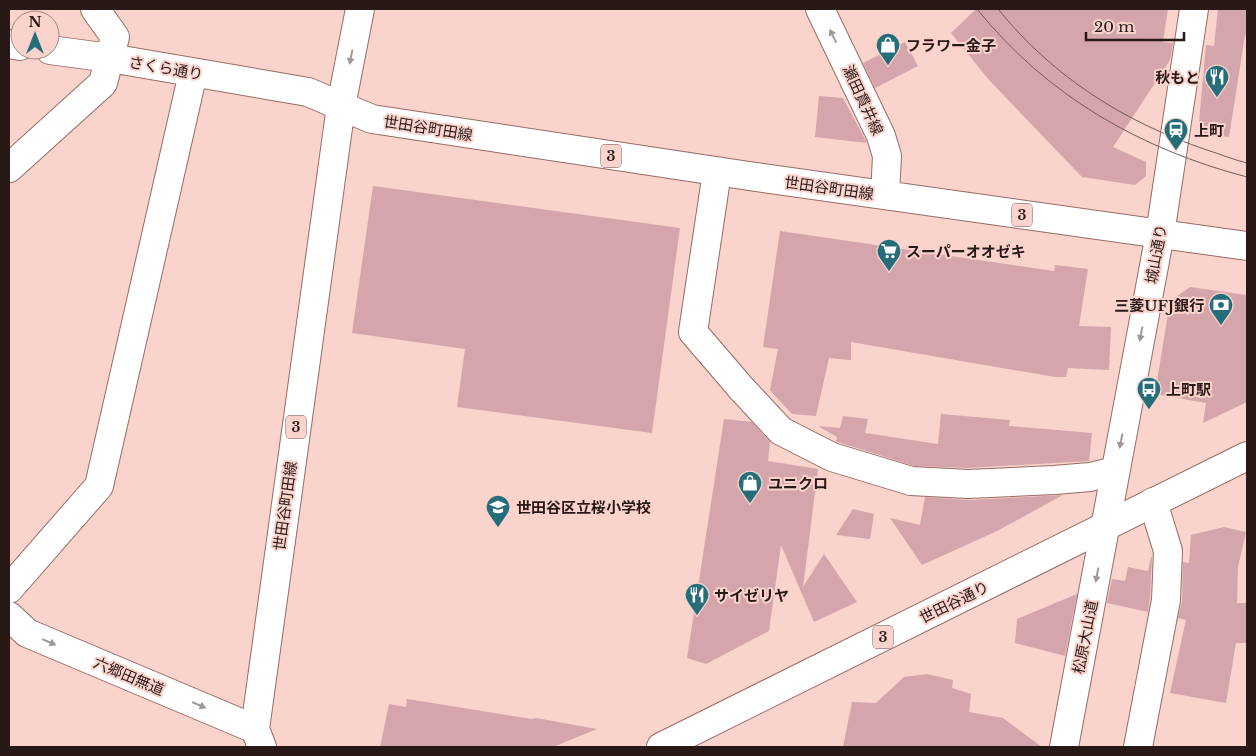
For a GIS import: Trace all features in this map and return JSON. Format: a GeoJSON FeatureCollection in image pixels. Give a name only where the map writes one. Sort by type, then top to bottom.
{"type":"FeatureCollection","features":[{"type":"Feature","properties":{"kind":"main road"},"geometry":{"type":"LineString","coordinates":[[60,51],[110,58],[115,37],[95,9]]}},
{"type":"Feature","properties":{"kind":"main road"},"geometry":{"type":"LineString","coordinates":[[341,106],[360,9]]}},
{"type":"Feature","properties":{"kind":"main road","name":"瀬田貫井線"},"geometry":{"type":"LineString","coordinates":[[820,9],[881,136],[887,156],[885,195]]}},
{"type":"Feature","properties":{"kind":"main road","name":"城山通り"},"geometry":{"type":"LineString","coordinates":[[1106,527],[1160,234],[1194,9]]}},
{"type":"Feature","properties":{"kind":"main road","name":"さくら通り"},"geometry":{"type":"LineString","coordinates":[[9,168],[103,84],[110,58],[308,92],[341,106]]}},
{"type":"Feature","properties":{"kind":"main road"},"geometry":{"type":"LineString","coordinates":[[9,589],[99,486],[193,73]]}},
{"type":"Feature","properties":{"kind":"main road","name":"世田谷町田線"},"geometry":{"type":"LineString","coordinates":[[259,738],[341,106],[372,119],[717,172],[1160,234]]}},
{"type":"Feature","properties":{"kind":"main road"},"geometry":{"type":"LineString","coordinates":[[717,172],[693,332],[781,431],[832,457],[911,481],[978,484],[1090,477],[1115,471]]}},
{"type":"Feature","properties":{"kind":"main road","name":"3"},"geometry":{"type":"LineString","coordinates":[[1160,234],[1247,246]]}},
{"type":"Feature","properties":{"kind":"main road","name":"世田谷通り"},"geometry":{"type":"LineString","coordinates":[[661,747],[1247,456]]}},
{"type":"Feature","properties":{"kind":"main road"},"geometry":{"type":"LineString","coordinates":[[1138,747],[1166,600],[1168,551],[1153,502]]}},
{"type":"Feature","properties":{"kind":"main road","name":"松原大山道"},"geometry":{"type":"LineString","coordinates":[[1064,747],[1106,527]]}},
{"type":"Feature","properties":{"kind":"main road","name":"六郷田無道"},"geometry":{"type":"LineString","coordinates":[[9,616],[27,633],[259,738]]}},
{"type":"Feature","properties":{"kind":"building"},"geometry":{"type":"Polygon","coordinates":[[[976,9],[1168,9],[1163,42],[1173,43],[1170,60],[1113,147],[1146,162],[1146,176],[1135,185],[1082,177],[989,80],[951,33],[976,9]]]}},
{"type":"Feature","properties":{"kind":"building"},"geometry":{"type":"Polygon","coordinates":[[[1218,9],[1247,9],[1247,36],[1245,35],[1229,137],[1198,133],[1206,45],[1214,46],[1218,9]]]}},
{"type":"Feature","properties":{"kind":"building"},"geometry":{"type":"Polygon","coordinates":[[[905,42],[918,66],[875,88],[863,63],[905,42]]]}},
{"type":"Feature","properties":{"kind":"building"},"geometry":{"type":"Polygon","coordinates":[[[819,96],[843,98],[867,143],[815,137],[819,96]]]}},
{"type":"Feature","properties":{"kind":"building"},"geometry":{"type":"Polygon","coordinates":[[[373,186],[680,228],[652,433],[457,407],[465,349],[352,333],[373,186]]]}},
{"type":"Feature","properties":{"kind":"building"},"geometry":{"type":"Polygon","coordinates":[[[780,231],[1054,271],[1055,265],[1088,269],[1079,326],[1111,327],[1109,370],[1068,368],[1066,377],[1055,377],[851,342],[851,360],[829,358],[816,416],[792,414],[770,390],[778,349],[763,347],[780,231]]]}},
{"type":"Feature","properties":{"kind":"building"},"geometry":{"type":"Polygon","coordinates":[[[1190,287],[1247,295],[1247,402],[1203,423],[1206,403],[1155,394],[1170,301],[1190,287]]]}},
{"type":"Feature","properties":{"kind":"building"},"geometry":{"type":"Polygon","coordinates":[[[941,414],[1010,420],[1009,426],[1092,433],[1089,461],[968,468],[914,466],[836,442],[837,437],[818,426],[840,428],[843,416],[868,419],[865,433],[938,444],[941,414]]]}},
{"type":"Feature","properties":{"kind":"building"},"geometry":{"type":"Polygon","coordinates":[[[724,419],[752,422],[770,442],[768,461],[818,469],[803,587],[824,554],[857,602],[814,622],[781,545],[769,631],[706,664],[687,658],[724,419]]]}},
{"type":"Feature","properties":{"kind":"building"},"geometry":{"type":"Polygon","coordinates":[[[1063,495],[997,531],[922,565],[890,518],[920,525],[925,497],[969,500],[1063,495]]]}},
{"type":"Feature","properties":{"kind":"building"},"geometry":{"type":"Polygon","coordinates":[[[853,509],[874,514],[870,539],[836,535],[853,509]]]}},
{"type":"Feature","properties":{"kind":"building"},"geometry":{"type":"Polygon","coordinates":[[[1224,527],[1246,532],[1238,567],[1237,603],[1247,603],[1247,643],[1236,643],[1226,703],[1170,693],[1186,620],[1178,618],[1182,601],[1183,562],[1189,563],[1191,535],[1224,527]]]}},
{"type":"Feature","properties":{"kind":"building"},"geometry":{"type":"Polygon","coordinates":[[[1151,557],[1148,612],[1107,603],[1112,579],[1125,581],[1128,567],[1148,571],[1151,557]]]}},
{"type":"Feature","properties":{"kind":"building"},"geometry":{"type":"Polygon","coordinates":[[[1077,594],[1065,656],[1015,643],[1017,619],[1077,594]]]}},
{"type":"Feature","properties":{"kind":"building"},"geometry":{"type":"Polygon","coordinates":[[[927,674],[953,680],[952,688],[971,694],[969,712],[1003,718],[1042,747],[843,747],[852,702],[876,703],[904,677],[927,674]]]}},
{"type":"Feature","properties":{"kind":"building"},"geometry":{"type":"Polygon","coordinates":[[[407,699],[597,729],[553,747],[380,747],[389,704],[406,707],[407,699]]]}},
{"type":"Feature","properties":{"kind":"tram line"},"geometry":{"type":"LineString","coordinates":[[977,9],[1004,40],[1034,68],[1065,93],[1098,115],[1170,151],[1247,177]]}},
{"type":"Feature","properties":{"kind":"tram line"},"geometry":{"type":"LineString","coordinates":[[998,9],[1042,56],[1066,76],[1119,111],[1176,139],[1247,163]]}},
{"type":"Feature","properties":{"kind":"place","name":"フラワー金子"},"geometry":{"type":"Point","coordinates":[888,66]}},
{"type":"Feature","properties":{"kind":"place","name":"秋もと"},"geometry":{"type":"Point","coordinates":[1217,98]}},
{"type":"Feature","properties":{"kind":"place","name":"上町"},"geometry":{"type":"Point","coordinates":[1176,151]}},
{"type":"Feature","properties":{"kind":"place","name":"スーパーオオゼキ"},"geometry":{"type":"Point","coordinates":[889,272]}},
{"type":"Feature","properties":{"kind":"place","name":"三菱UFJ銀行"},"geometry":{"type":"Point","coordinates":[1221,326]}},
{"type":"Feature","properties":{"kind":"place","name":"上町駅"},"geometry":{"type":"Point","coordinates":[1149,410]}},
{"type":"Feature","properties":{"kind":"place","name":"ユニクロ"},"geometry":{"type":"Point","coordinates":[750,504]}},
{"type":"Feature","properties":{"kind":"place","name":"世田谷区立桜小学校"},"geometry":{"type":"Point","coordinates":[498,528]}},
{"type":"Feature","properties":{"kind":"place","name":"サイゼリヤ"},"geometry":{"type":"Point","coordinates":[697,616]}}]}
